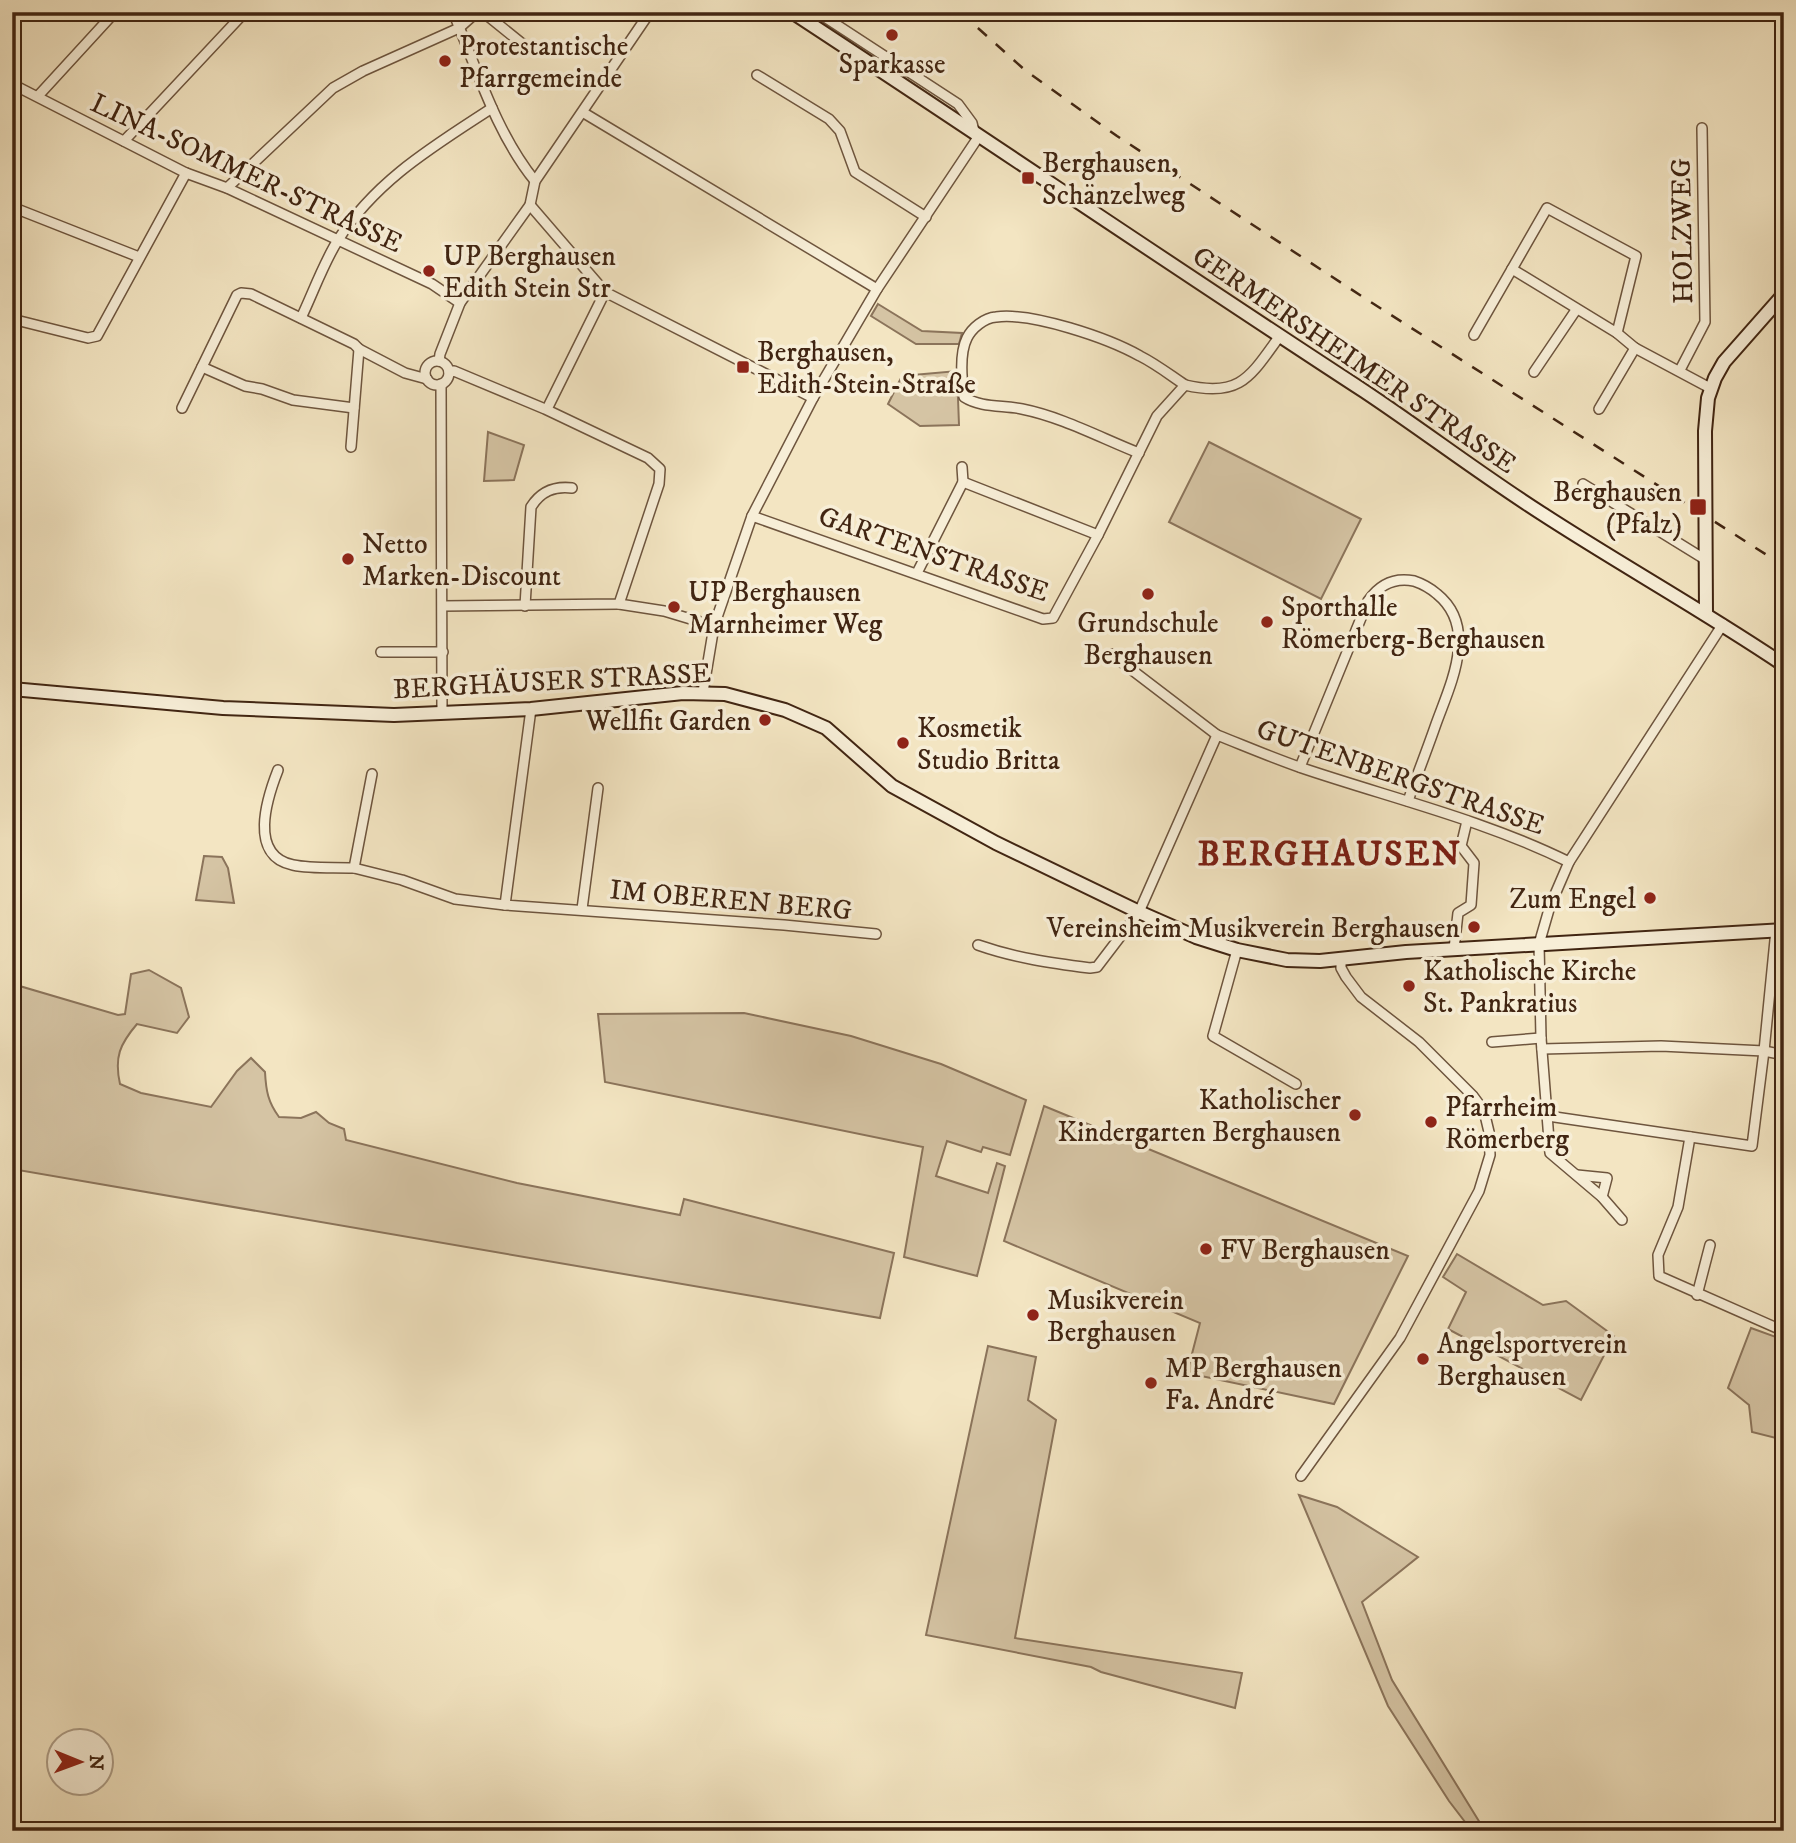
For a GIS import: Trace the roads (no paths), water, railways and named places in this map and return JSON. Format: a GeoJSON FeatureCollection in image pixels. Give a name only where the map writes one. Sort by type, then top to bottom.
{"type":"FeatureCollection","features":[{"type":"Feature","properties":{"kind":"street"},"geometry":{"type":"LineString","coordinates":[[38,96],[115,12]]}},
{"type":"Feature","properties":{"kind":"street"},"geometry":{"type":"LineString","coordinates":[[124,141],[245,12]]}},
{"type":"Feature","properties":{"kind":"street"},"geometry":{"type":"LineString","coordinates":[[453,12],[492,108],[522,164],[536,181]]}},
{"type":"Feature","properties":{"kind":"street"},"geometry":{"type":"LineString","coordinates":[[227,188],[333,88],[363,71],[459,28],[477,12]]}},
{"type":"Feature","properties":{"kind":"street"},"geometry":{"type":"LineString","coordinates":[[483,12],[525,46],[539,51]]}},
{"type":"Feature","properties":{"kind":"street"},"geometry":{"type":"LineString","coordinates":[[439,361],[460,303],[530,205],[536,181],[650,12]]}},
{"type":"Feature","properties":{"kind":"street","name":"GERMERSHEIMER STRASSE"},"geometry":{"type":"LineString","coordinates":[[792,12],[1365,392],[1541,513],[1724,624],[1784,664]]}},
{"type":"Feature","properties":{"kind":"street","name":"GERMERSHEIMER STRASSE"},"geometry":{"type":"LineString","coordinates":[[817,12],[958,104],[977,134]]}},
{"type":"Feature","properties":{"kind":"street"},"geometry":{"type":"LineString","coordinates":[[757,75],[829,119],[840,131],[855,172],[926,217]]}},
{"type":"Feature","properties":{"kind":"street","name":"LINA-SOMMER-STRASSE"},"geometry":{"type":"LineString","coordinates":[[12,84],[186,173],[227,188],[432,284],[460,303]]}},
{"type":"Feature","properties":{"kind":"street"},"geometry":{"type":"LineString","coordinates":[[300,318],[337,241],[372,195],[407,163],[492,108]]}},
{"type":"Feature","properties":{"kind":"street"},"geometry":{"type":"LineString","coordinates":[[584,113],[877,289]]}},
{"type":"Feature","properties":{"kind":"street","name":"HOLZWEG"},"geometry":{"type":"LineString","coordinates":[[1680,369],[1705,323],[1702,128]]}},
{"type":"Feature","properties":{"kind":"street"},"geometry":{"type":"LineString","coordinates":[[703,692],[714,626],[752,516],[813,398],[877,289],[926,217],[977,134]]}},
{"type":"Feature","properties":{"kind":"street"},"geometry":{"type":"LineString","coordinates":[[12,319],[88,338],[97,336],[186,173]]}},
{"type":"Feature","properties":{"kind":"street"},"geometry":{"type":"LineString","coordinates":[[530,205],[605,292],[813,398]]}},
{"type":"Feature","properties":{"kind":"street"},"geometry":{"type":"LineString","coordinates":[[12,207],[139,257]]}},
{"type":"Feature","properties":{"kind":"street"},"geometry":{"type":"LineString","coordinates":[[1474,335],[1547,208],[1636,256],[1617,333]]}},
{"type":"Feature","properties":{"kind":"street"},"geometry":{"type":"LineString","coordinates":[[1512,269],[1617,333],[1635,348],[1680,369],[1710,388]]}},
{"type":"Feature","properties":{"kind":"street"},"geometry":{"type":"LineString","coordinates":[[547,409],[605,292]]}},
{"type":"Feature","properties":{"kind":"street"},"geometry":{"type":"LineString","coordinates":[[182,408],[237,295],[241,293],[251,294],[354,344],[405,373],[427,379],[433,384],[440,384],[447,379],[449,372],[439,361],[432,362],[426,367],[427,379]]}},
{"type":"Feature","properties":{"kind":"street"},"geometry":{"type":"LineString","coordinates":[[1706,614],[1705,431],[1710,388],[1731,352],[1784,294]]}},
{"type":"Feature","properties":{"kind":"street"},"geometry":{"type":"LineString","coordinates":[[1534,372],[1576,310]]}},
{"type":"Feature","properties":{"kind":"street"},"geometry":{"type":"LineString","coordinates":[[1139,453],[1043,415],[1023,409],[974,402],[964,397],[963,347],[968,336],[981,323],[995,317],[1042,321],[1099,338],[1140,356],[1185,385],[1204,389],[1229,388],[1251,375],[1279,337]]}},
{"type":"Feature","properties":{"kind":"street"},"geometry":{"type":"LineString","coordinates":[[1599,409],[1635,348]]}},
{"type":"Feature","properties":{"kind":"street"},"geometry":{"type":"LineString","coordinates":[[351,447],[359,349]]}},
{"type":"Feature","properties":{"kind":"street"},"geometry":{"type":"LineString","coordinates":[[202,367],[245,386],[288,399],[354,408]]}},
{"type":"Feature","properties":{"kind":"street"},"geometry":{"type":"LineString","coordinates":[[449,372],[454,371],[547,409],[648,458],[660,469],[659,484],[619,604]]}},
{"type":"Feature","properties":{"kind":"street"},"geometry":{"type":"LineString","coordinates":[[440,384],[442,713]]}},
{"type":"Feature","properties":{"kind":"street","name":"GARTENSTRASSE"},"geometry":{"type":"LineString","coordinates":[[752,516],[1043,619],[1053,618],[1157,416],[1185,385]]}},
{"type":"Feature","properties":{"kind":"street"},"geometry":{"type":"LineString","coordinates":[[917,573],[963,482],[962,467]]}},
{"type":"Feature","properties":{"kind":"street"},"geometry":{"type":"LineString","coordinates":[[963,482],[1098,535]]}},
{"type":"Feature","properties":{"kind":"street"},"geometry":{"type":"LineString","coordinates":[[1583,484],[1706,560]]}},
{"type":"Feature","properties":{"kind":"street"},"geometry":{"type":"LineString","coordinates":[[525,606],[531,506],[538,496],[557,487],[572,488]]}},
{"type":"Feature","properties":{"kind":"street"},"geometry":{"type":"LineString","coordinates":[[1300,767],[1368,601],[1374,592],[1386,583],[1406,579],[1421,583],[1443,599],[1452,611],[1460,637],[1455,671],[1408,801]]}},
{"type":"Feature","properties":{"kind":"street"},"geometry":{"type":"LineString","coordinates":[[443,606],[619,604],[664,611],[714,626]]}},
{"type":"Feature","properties":{"kind":"street"},"geometry":{"type":"LineString","coordinates":[[1622,1220],[1602,1197],[1550,1153],[1542,1043],[1539,944],[1550,906],[1569,862],[1724,624]]}},
{"type":"Feature","properties":{"kind":"street"},"geometry":{"type":"LineString","coordinates":[[381,652],[443,652]]}},
{"type":"Feature","properties":{"kind":"street","name":"GUTENBERGSTRASSE"},"geometry":{"type":"LineString","coordinates":[[1111,654],[1217,735],[1300,767],[1467,821],[1569,862]]}},
{"type":"Feature","properties":{"kind":"street","name":"BERGHÄUSER STRASSE"},"geometry":{"type":"LineString","coordinates":[[12,688],[223,708],[394,715],[531,709],[703,692],[743,698],[785,710],[826,728],[892,786],[996,843],[1139,912],[1196,937],[1237,950],[1287,960],[1320,961],[1454,949],[1780,930]]}},
{"type":"Feature","properties":{"kind":"street"},"geometry":{"type":"LineString","coordinates":[[505,905],[531,709]]}},
{"type":"Feature","properties":{"kind":"street","name":"GUTENBERGSTRASSE"},"geometry":{"type":"LineString","coordinates":[[978,945],[1009,956],[1097,967],[1139,912],[1217,735]]}},
{"type":"Feature","properties":{"kind":"street","name":"IM OBEREN BERG"},"geometry":{"type":"LineString","coordinates":[[278,770],[267,797],[264,825],[268,848],[280,860],[292,865],[354,868],[402,880],[455,899],[505,905],[876,934]]}},
{"type":"Feature","properties":{"kind":"street"},"geometry":{"type":"LineString","coordinates":[[354,868],[372,774]]}},
{"type":"Feature","properties":{"kind":"street","name":"IM OBEREN BERG"},"geometry":{"type":"LineString","coordinates":[[582,909],[598,788]]}},
{"type":"Feature","properties":{"kind":"street"},"geometry":{"type":"LineString","coordinates":[[1454,949],[1458,913],[1471,905],[1474,863],[1461,846],[1467,821]]}},
{"type":"Feature","properties":{"kind":"street"},"geometry":{"type":"LineString","coordinates":[[1548,1116],[1752,1146],[1780,930]]}},
{"type":"Feature","properties":{"kind":"street"},"geometry":{"type":"LineString","coordinates":[[1237,950],[1213,1035],[1296,1084]]}},
{"type":"Feature","properties":{"kind":"street"},"geometry":{"type":"LineString","coordinates":[[1301,1476],[1400,1338],[1479,1191],[1490,1156],[1489,1132],[1484,1111],[1473,1096],[1419,1042],[1362,997],[1341,968],[1341,958]]}},
{"type":"Feature","properties":{"kind":"street"},"geometry":{"type":"LineString","coordinates":[[1492,1042],[1661,1046],[1765,1051],[1784,1055]]}},
{"type":"Feature","properties":{"kind":"street"},"geometry":{"type":"LineString","coordinates":[[1690,1137],[1678,1207],[1658,1255],[1659,1276],[1697,1295],[1784,1329]]}},
{"type":"Feature","properties":{"kind":"street"},"geometry":{"type":"LineString","coordinates":[[1577,1175],[1607,1178],[1602,1197]]}},
{"type":"Feature","properties":{"kind":"street"},"geometry":{"type":"LineString","coordinates":[[1697,1295],[1710,1245]]}},
{"type":"Feature","properties":{"kind":"railway"},"geometry":{"type":"LineString","coordinates":[[960,12],[1026,71],[1117,136],[1784,566]]}},
{"type":"Feature","properties":{"kind":"place","name":"Sparkasse"},"geometry":{"type":"Point","coordinates":[892,35]}},
{"type":"Feature","properties":{"kind":"place","name":"Protestantische Pfarrgemeinde"},"geometry":{"type":"Point","coordinates":[445,61]}},
{"type":"Feature","properties":{"kind":"place","name":"Berghausen, Schänzelweg"},"geometry":{"type":"Point","coordinates":[1028,178]}},
{"type":"Feature","properties":{"kind":"place","name":"UP Berghausen Edith Stein Str"},"geometry":{"type":"Point","coordinates":[429,271]}},
{"type":"Feature","properties":{"kind":"place","name":"Berghausen, Edith-Stein-Straße"},"geometry":{"type":"Point","coordinates":[743,367]}},
{"type":"Feature","properties":{"kind":"place","name":"Berghausen (Pfalz)"},"geometry":{"type":"Point","coordinates":[1698,507]}},
{"type":"Feature","properties":{"kind":"place","name":"Netto Marken-Discount"},"geometry":{"type":"Point","coordinates":[348,559]}},
{"type":"Feature","properties":{"kind":"place","name":"Grundschule Berghausen"},"geometry":{"type":"Point","coordinates":[1148,594]}},
{"type":"Feature","properties":{"kind":"place","name":"UP Berghausen Marnheimer Weg"},"geometry":{"type":"Point","coordinates":[674,607]}},
{"type":"Feature","properties":{"kind":"place","name":"Sporthalle Römerberg-Berghausen"},"geometry":{"type":"Point","coordinates":[1267,622]}},
{"type":"Feature","properties":{"kind":"place","name":"Wellfit Garden"},"geometry":{"type":"Point","coordinates":[765,720]}},
{"type":"Feature","properties":{"kind":"place","name":"Kosmetik Studio Britta"},"geometry":{"type":"Point","coordinates":[903,743]}},
{"type":"Feature","properties":{"kind":"place","name":"Zum Engel"},"geometry":{"type":"Point","coordinates":[1650,898]}},
{"type":"Feature","properties":{"kind":"place","name":"Vereinsheim Musikverein Berghausen"},"geometry":{"type":"Point","coordinates":[1474,927]}},
{"type":"Feature","properties":{"kind":"place","name":"Katholische Kirche St. Pankratius"},"geometry":{"type":"Point","coordinates":[1409,986]}},
{"type":"Feature","properties":{"kind":"place","name":"Katholischer Kindergarten Berghausen"},"geometry":{"type":"Point","coordinates":[1355,1115]}},
{"type":"Feature","properties":{"kind":"place","name":"Pfarrheim Römerberg"},"geometry":{"type":"Point","coordinates":[1431,1122]}},
{"type":"Feature","properties":{"kind":"place","name":"FV Berghausen"},"geometry":{"type":"Point","coordinates":[1206,1249]}},
{"type":"Feature","properties":{"kind":"place","name":"Musikverein Berghausen"},"geometry":{"type":"Point","coordinates":[1033,1315]}},
{"type":"Feature","properties":{"kind":"place","name":"Angelsportverein Berghausen"},"geometry":{"type":"Point","coordinates":[1423,1359]}},
{"type":"Feature","properties":{"kind":"place","name":"MP Berghausen Fa. André"},"geometry":{"type":"Point","coordinates":[1151,1383]}},
{"type":"Feature","properties":{"kind":"district","name":"BERGHAUSEN"},"geometry":{"type":"Point","coordinates":[1330,853]}}]}
